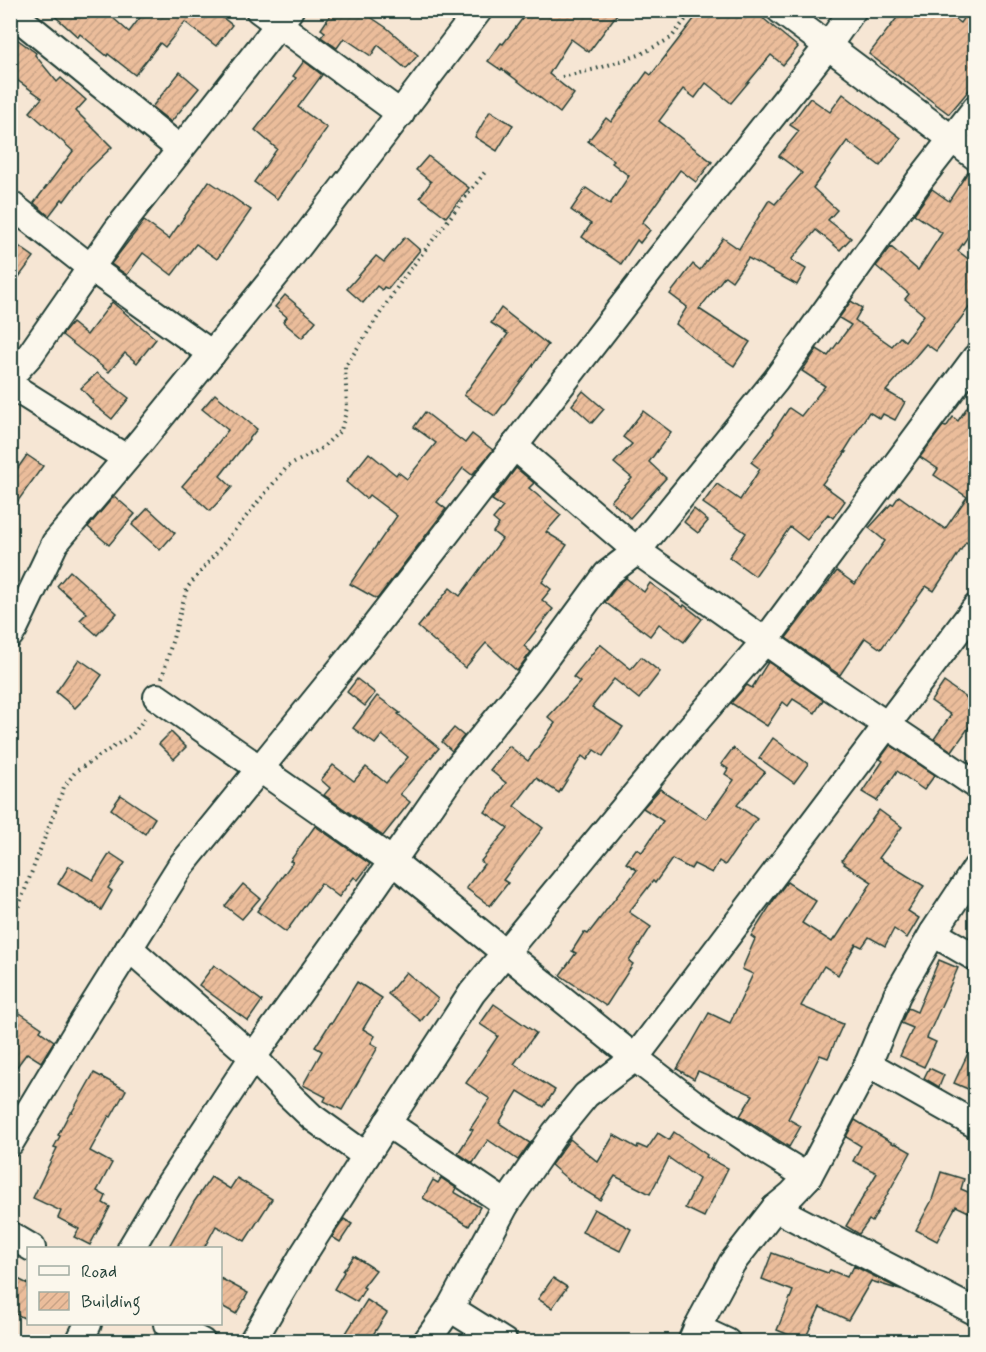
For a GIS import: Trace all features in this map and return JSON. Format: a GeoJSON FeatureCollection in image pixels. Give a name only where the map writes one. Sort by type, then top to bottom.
{"type":"FeatureCollection","features":[{"type":"Feature","properties":{"kind":"street"},"geometry":{"type":"LineString","coordinates":[[10,635],[55,543],[288,260],[479,10]]}},
{"type":"Feature","properties":{"kind":"street"},"geometry":{"type":"LineString","coordinates":[[780,10],[975,157]]}},
{"type":"Feature","properties":{"kind":"street"},"geometry":{"type":"LineString","coordinates":[[10,1143],[78,1028],[180,867],[361,644],[652,268],[828,47],[853,10]]}},
{"type":"Feature","properties":{"kind":"street"},"geometry":{"type":"LineString","coordinates":[[10,11],[180,149]]}},
{"type":"Feature","properties":{"kind":"street"},"geometry":{"type":"LineString","coordinates":[[10,377],[30,355],[117,231],[180,149],[276,16],[401,114]]}},
{"type":"Feature","properties":{"kind":"street"},"geometry":{"type":"LineString","coordinates":[[132,1247],[168,1186],[253,1057],[457,768],[529,680],[607,574],[637,551],[776,380],[912,190],[975,108]]}},
{"type":"Feature","properties":{"kind":"street"},"geometry":{"type":"LineString","coordinates":[[10,204],[91,268],[212,354]]}},
{"type":"Feature","properties":{"kind":"street"},"geometry":{"type":"LineString","coordinates":[[252,1341],[366,1155],[472,993],[685,734],[765,641],[975,357]]}},
{"type":"Feature","properties":{"kind":"street"},"geometry":{"type":"LineString","coordinates":[[10,385],[126,458]]}},
{"type":"Feature","properties":{"kind":"street"},"geometry":{"type":"LineString","coordinates":[[514,446],[637,551],[975,785]]}},
{"type":"Feature","properties":{"kind":"street"},"geometry":{"type":"LineString","coordinates":[[426,1341],[450,1308],[506,1204],[555,1133],[586,1095],[634,1058],[975,606]]}},
{"type":"Feature","properties":{"kind":"street"},"geometry":{"type":"LineString","coordinates":[[157,697],[392,861],[634,1058],[692,1102],[808,1177]]}},
{"type":"Feature","properties":{"kind":"street"},"geometry":{"type":"LineString","coordinates":[[727,1341],[694,1335],[732,1263],[775,1208],[808,1177],[868,1064],[897,995],[975,868]]}},
{"type":"Feature","properties":{"kind":"street"},"geometry":{"type":"LineString","coordinates":[[933,933],[975,958]]}},
{"type":"Feature","properties":{"kind":"street"},"geometry":{"type":"LineString","coordinates":[[129,948],[253,1057],[312,1117],[366,1155]]}},
{"type":"Feature","properties":{"kind":"street"},"geometry":{"type":"LineString","coordinates":[[868,1064],[975,1125]]}},
{"type":"Feature","properties":{"kind":"street"},"geometry":{"type":"LineString","coordinates":[[387,1123],[506,1204]]}},
{"type":"Feature","properties":{"kind":"street"},"geometry":{"type":"LineString","coordinates":[[775,1208],[975,1312]]}},
{"type":"Feature","properties":{"kind":"street"},"geometry":{"type":"LineString","coordinates":[[10,1235],[30,1247]]}},
{"type":"Feature","properties":{"kind":"street"},"geometry":{"type":"LineString","coordinates":[[450,1308],[504,1341]]}},
{"type":"Feature","properties":{"kind":"street"},"geometry":{"type":"LineString","coordinates":[[79,1341],[87,1325]]}},
{"type":"Feature","properties":{"kind":"street"},"geometry":{"type":"LineString","coordinates":[[170,1325],[202,1341]]}},
{"type":"Feature","properties":{"kind":"path"},"geometry":{"type":"LineString","coordinates":[[562,77],[639,55],[671,38],[693,10]]}},
{"type":"Feature","properties":{"kind":"path"},"geometry":{"type":"LineString","coordinates":[[10,929],[64,788],[76,771],[132,735],[154,708],[187,588],[287,467],[322,448],[340,430],[347,408],[345,367],[402,280],[485,172]]}},
{"type":"Feature","properties":{"kind":"building"},"geometry":{"type":"Polygon","coordinates":[[[48,10],[104,10],[129,32],[146,10],[213,10],[232,25],[216,46],[185,22],[165,47],[160,43],[135,75],[80,34],[78,37],[48,10]]]}},
{"type":"Feature","properties":{"kind":"building"},"geometry":{"type":"Polygon","coordinates":[[[334,10],[360,10],[387,28],[418,55],[406,69],[378,45],[371,56],[344,38],[337,48],[321,37],[325,32],[321,29],[334,10]]]}},
{"type":"Feature","properties":{"kind":"building"},"geometry":{"type":"Polygon","coordinates":[[[529,10],[620,10],[589,52],[571,39],[549,74],[574,94],[560,113],[488,61],[529,10]]]}},
{"type":"Feature","properties":{"kind":"building"},"geometry":{"type":"Polygon","coordinates":[[[701,10],[753,10],[798,47],[783,65],[771,55],[731,103],[706,83],[695,98],[683,89],[659,121],[712,162],[696,182],[680,170],[642,223],[650,230],[640,243],[637,240],[621,264],[582,237],[591,224],[571,210],[586,188],[610,204],[629,176],[588,141],[606,118],[611,122],[647,72],[651,75],[701,10]]]}},
{"type":"Feature","properties":{"kind":"building"},"geometry":{"type":"Polygon","coordinates":[[[903,10],[943,10],[960,23],[969,10],[975,10],[975,83],[949,114],[869,54],[903,10]]]}},
{"type":"Feature","properties":{"kind":"building"},"geometry":{"type":"Polygon","coordinates":[[[10,34],[36,53],[35,55],[57,82],[61,78],[86,100],[76,111],[112,147],[84,174],[64,201],[62,199],[49,216],[34,203],[73,151],[30,112],[42,98],[10,75],[10,34]]]}},
{"type":"Feature","properties":{"kind":"building"},"geometry":{"type":"Polygon","coordinates":[[[304,61],[322,75],[298,107],[327,128],[277,199],[254,182],[277,149],[255,130],[296,78],[293,76],[304,61]]]}},
{"type":"Feature","properties":{"kind":"building"},"geometry":{"type":"Polygon","coordinates":[[[180,72],[199,88],[171,122],[152,107],[180,72]]]}},
{"type":"Feature","properties":{"kind":"building"},"geometry":{"type":"Polygon","coordinates":[[[843,94],[901,138],[880,166],[847,141],[813,188],[837,210],[828,220],[851,238],[840,250],[816,230],[791,260],[806,269],[797,285],[748,258],[732,281],[725,276],[699,309],[750,342],[734,366],[676,324],[687,307],[670,294],[693,264],[700,270],[723,238],[739,249],[769,200],[775,204],[802,173],[779,156],[799,131],[790,125],[810,98],[830,112],[843,94]]]}},
{"type":"Feature","properties":{"kind":"building"},"geometry":{"type":"Polygon","coordinates":[[[490,111],[513,125],[497,151],[475,137],[490,111]]]}},
{"type":"Feature","properties":{"kind":"building"},"geometry":{"type":"Polygon","coordinates":[[[428,156],[469,188],[446,217],[420,197],[431,182],[416,170],[428,156]]]}},
{"type":"Feature","properties":{"kind":"building"},"geometry":{"type":"Polygon","coordinates":[[[969,170],[975,172],[975,226],[958,251],[975,264],[975,300],[936,351],[926,344],[886,391],[905,402],[895,420],[883,414],[880,419],[869,412],[844,452],[846,452],[822,484],[845,501],[833,518],[828,514],[807,540],[790,527],[755,576],[729,557],[746,533],[703,503],[717,484],[740,500],[760,469],[751,462],[774,433],[789,408],[801,416],[825,386],[802,371],[817,349],[828,356],[851,325],[839,318],[851,301],[862,308],[855,320],[892,346],[900,337],[905,341],[924,315],[905,299],[909,294],[876,266],[891,247],[918,270],[942,233],[914,214],[932,189],[949,201],[969,170]]]}},
{"type":"Feature","properties":{"kind":"building"},"geometry":{"type":"Polygon","coordinates":[[[209,181],[251,210],[217,259],[196,244],[172,275],[143,253],[127,275],[111,264],[144,221],[169,239],[209,181]]]}},
{"type":"Feature","properties":{"kind":"building"},"geometry":{"type":"Polygon","coordinates":[[[405,237],[420,250],[388,289],[384,287],[382,290],[377,286],[363,303],[347,289],[376,256],[384,262],[405,237]]]}},
{"type":"Feature","properties":{"kind":"building"},"geometry":{"type":"Polygon","coordinates":[[[10,240],[34,257],[10,289],[10,240]]]}},
{"type":"Feature","properties":{"kind":"building"},"geometry":{"type":"Polygon","coordinates":[[[285,295],[316,321],[302,338],[283,322],[287,317],[275,307],[285,295]]]}},
{"type":"Feature","properties":{"kind":"building"},"geometry":{"type":"Polygon","coordinates":[[[112,302],[156,339],[137,363],[125,353],[109,372],[62,335],[72,323],[87,335],[112,302]]]}},
{"type":"Feature","properties":{"kind":"building"},"geometry":{"type":"Polygon","coordinates":[[[501,308],[548,345],[495,416],[464,395],[508,334],[491,323],[501,308]]]}},
{"type":"Feature","properties":{"kind":"building"},"geometry":{"type":"Polygon","coordinates":[[[97,373],[129,398],[112,419],[92,403],[93,401],[81,388],[97,373]]]}},
{"type":"Feature","properties":{"kind":"building"},"geometry":{"type":"Polygon","coordinates":[[[583,391],[604,409],[592,423],[572,405],[583,391]]]}},
{"type":"Feature","properties":{"kind":"building"},"geometry":{"type":"Polygon","coordinates":[[[215,394],[257,429],[220,476],[232,487],[210,511],[182,486],[228,430],[202,409],[215,394]]]}},
{"type":"Feature","properties":{"kind":"building"},"geometry":{"type":"Polygon","coordinates":[[[975,395],[975,548],[966,542],[934,591],[926,586],[881,649],[865,638],[840,675],[786,638],[837,571],[855,584],[885,541],[869,528],[899,496],[945,529],[967,497],[934,475],[938,469],[920,457],[943,426],[946,427],[953,417],[958,421],[975,395]]]}},
{"type":"Feature","properties":{"kind":"building"},"geometry":{"type":"Polygon","coordinates":[[[643,411],[671,432],[649,462],[666,478],[630,518],[611,501],[632,478],[614,463],[632,444],[623,437],[643,411]]]}},
{"type":"Feature","properties":{"kind":"building"},"geometry":{"type":"Polygon","coordinates":[[[425,412],[465,443],[472,434],[493,450],[472,475],[463,468],[437,502],[446,509],[377,599],[350,584],[397,516],[369,495],[366,499],[346,482],[369,453],[396,475],[398,472],[407,479],[436,443],[414,427],[425,412]]]}},
{"type":"Feature","properties":{"kind":"building"},"geometry":{"type":"Polygon","coordinates":[[[27,455],[43,466],[10,512],[10,479],[27,455]]]}},
{"type":"Feature","properties":{"kind":"building"},"geometry":{"type":"Polygon","coordinates":[[[516,468],[534,483],[529,488],[561,515],[546,532],[567,545],[542,582],[551,589],[542,600],[553,609],[524,646],[531,652],[517,671],[486,643],[465,668],[418,627],[450,588],[460,596],[502,539],[493,532],[499,524],[493,519],[503,507],[492,500],[516,468]]]}},
{"type":"Feature","properties":{"kind":"building"},"geometry":{"type":"Polygon","coordinates":[[[114,496],[135,514],[109,545],[88,527],[114,496]]]}},
{"type":"Feature","properties":{"kind":"building"},"geometry":{"type":"Polygon","coordinates":[[[148,508],[175,533],[160,550],[132,525],[148,508]]]}},
{"type":"Feature","properties":{"kind":"building"},"geometry":{"type":"Polygon","coordinates":[[[694,509],[708,521],[698,533],[684,522],[694,509]]]}},
{"type":"Feature","properties":{"kind":"building"},"geometry":{"type":"Polygon","coordinates":[[[70,571],[117,613],[97,635],[80,620],[87,613],[57,586],[70,571]]]}},
{"type":"Feature","properties":{"kind":"building"},"geometry":{"type":"Polygon","coordinates":[[[626,578],[644,592],[650,583],[702,619],[684,642],[659,624],[650,636],[605,602],[626,578]]]}},
{"type":"Feature","properties":{"kind":"building"},"geometry":{"type":"Polygon","coordinates":[[[600,644],[631,669],[641,657],[660,672],[639,699],[614,679],[592,707],[623,727],[603,756],[594,750],[587,760],[582,756],[559,793],[536,778],[514,806],[543,828],[503,880],[508,883],[490,906],[466,888],[484,864],[481,861],[508,828],[485,812],[506,783],[490,770],[509,746],[528,761],[555,723],[548,717],[580,682],[573,677],[600,644]]]}},
{"type":"Feature","properties":{"kind":"building"},"geometry":{"type":"Polygon","coordinates":[[[79,659],[102,675],[88,695],[75,708],[56,692],[79,659]]]}},
{"type":"Feature","properties":{"kind":"building"},"geometry":{"type":"Polygon","coordinates":[[[768,662],[823,700],[815,713],[793,699],[788,706],[783,702],[767,726],[731,703],[747,685],[752,688],[768,662]]]}},
{"type":"Feature","properties":{"kind":"building"},"geometry":{"type":"Polygon","coordinates":[[[357,679],[375,693],[365,706],[347,692],[357,679]]]}},
{"type":"Feature","properties":{"kind":"building"},"geometry":{"type":"Polygon","coordinates":[[[944,682],[975,704],[975,731],[969,727],[952,751],[934,739],[951,715],[931,701],[944,682]]]}},
{"type":"Feature","properties":{"kind":"building"},"geometry":{"type":"Polygon","coordinates":[[[377,696],[439,748],[400,794],[410,802],[383,836],[324,795],[330,788],[321,780],[333,765],[354,781],[366,767],[386,783],[408,757],[382,735],[375,744],[353,728],[377,696]]]}},
{"type":"Feature","properties":{"kind":"building"},"geometry":{"type":"Polygon","coordinates":[[[454,728],[464,736],[452,751],[442,742],[454,728]]]}},
{"type":"Feature","properties":{"kind":"building"},"geometry":{"type":"Polygon","coordinates":[[[171,732],[186,747],[174,759],[159,744],[171,732]]]}},
{"type":"Feature","properties":{"kind":"building"},"geometry":{"type":"Polygon","coordinates":[[[773,738],[808,764],[794,783],[759,758],[773,738]]]}},
{"type":"Feature","properties":{"kind":"building"},"geometry":{"type":"Polygon","coordinates":[[[890,745],[935,775],[924,790],[897,771],[877,801],[862,792],[883,761],[880,759],[890,745]]]}},
{"type":"Feature","properties":{"kind":"building"},"geometry":{"type":"Polygon","coordinates":[[[733,748],[765,772],[737,805],[757,819],[725,865],[719,861],[712,873],[694,864],[691,869],[672,859],[655,883],[653,881],[629,912],[651,927],[629,961],[633,964],[606,1006],[560,975],[576,953],[572,951],[584,932],[588,934],[637,870],[626,863],[636,849],[642,852],[663,821],[643,808],[660,789],[706,819],[734,780],[725,774],[728,769],[721,764],[733,748]]]}},
{"type":"Feature","properties":{"kind":"building"},"geometry":{"type":"Polygon","coordinates":[[[121,795],[155,818],[145,834],[111,809],[121,795]]]}},
{"type":"Feature","properties":{"kind":"building"},"geometry":{"type":"Polygon","coordinates":[[[879,810],[902,827],[879,858],[924,886],[908,911],[919,918],[907,938],[894,929],[885,946],[869,937],[862,947],[856,944],[838,975],[824,966],[801,1006],[843,1024],[828,1058],[820,1055],[788,1119],[801,1126],[789,1147],[740,1116],[753,1095],[698,1071],[694,1079],[677,1069],[709,1013],[730,1023],[753,974],[742,969],[755,939],[751,936],[787,882],[816,901],[802,923],[832,942],[836,938],[872,882],[844,864],[842,860],[879,810]]]}},
{"type":"Feature","properties":{"kind":"building"},"geometry":{"type":"Polygon","coordinates":[[[315,826],[370,864],[358,880],[354,877],[339,897],[321,883],[286,932],[257,911],[293,862],[290,861],[315,826]]]}},
{"type":"Feature","properties":{"kind":"building"},"geometry":{"type":"Polygon","coordinates":[[[110,853],[125,863],[108,888],[112,891],[101,910],[92,902],[58,884],[69,866],[93,880],[110,853]]]}},
{"type":"Feature","properties":{"kind":"building"},"geometry":{"type":"Polygon","coordinates":[[[243,884],[260,898],[242,919],[225,906],[243,884]]]}},
{"type":"Feature","properties":{"kind":"building"},"geometry":{"type":"Polygon","coordinates":[[[939,960],[958,968],[927,1038],[936,1042],[924,1067],[900,1056],[913,1028],[901,1023],[908,1008],[917,1012],[939,960]]]}},
{"type":"Feature","properties":{"kind":"building"},"geometry":{"type":"Polygon","coordinates":[[[214,965],[262,1001],[248,1021],[199,985],[214,965]]]}},
{"type":"Feature","properties":{"kind":"building"},"geometry":{"type":"Polygon","coordinates":[[[406,972],[438,999],[421,1021],[388,994],[406,972]]]}},
{"type":"Feature","properties":{"kind":"building"},"geometry":{"type":"Polygon","coordinates":[[[357,982],[382,998],[363,1029],[375,1036],[371,1043],[378,1047],[342,1110],[324,1101],[326,1097],[303,1085],[322,1051],[315,1047],[357,982]]]}},
{"type":"Feature","properties":{"kind":"building"},"geometry":{"type":"Polygon","coordinates":[[[494,1004],[536,1033],[514,1064],[555,1090],[544,1107],[518,1091],[499,1123],[530,1143],[518,1160],[488,1140],[473,1163],[458,1153],[473,1130],[470,1129],[490,1099],[466,1083],[498,1036],[480,1024],[494,1004]]]}},
{"type":"Feature","properties":{"kind":"building"},"geometry":{"type":"Polygon","coordinates":[[[20,1013],[42,1028],[40,1031],[54,1041],[41,1062],[27,1053],[10,1076],[10,1028],[20,1013]]]}},
{"type":"Feature","properties":{"kind":"building"},"geometry":{"type":"Polygon","coordinates":[[[975,1038],[975,1092],[954,1083],[975,1038]]]}},
{"type":"Feature","properties":{"kind":"building"},"geometry":{"type":"Polygon","coordinates":[[[929,1068],[944,1075],[939,1087],[924,1078],[929,1068]]]}},
{"type":"Feature","properties":{"kind":"building"},"geometry":{"type":"Polygon","coordinates":[[[94,1073],[126,1090],[90,1151],[112,1163],[97,1191],[106,1196],[103,1203],[110,1207],[90,1245],[74,1237],[79,1229],[58,1218],[61,1211],[33,1198],[57,1148],[54,1147],[60,1136],[58,1135],[94,1073]]]}},
{"type":"Feature","properties":{"kind":"building"},"geometry":{"type":"Polygon","coordinates":[[[855,1120],[911,1152],[872,1222],[869,1220],[859,1234],[846,1226],[877,1173],[853,1161],[861,1146],[846,1137],[855,1120]]]}},
{"type":"Feature","properties":{"kind":"building"},"geometry":{"type":"Polygon","coordinates":[[[674,1132],[707,1155],[706,1157],[728,1168],[704,1217],[685,1208],[699,1179],[669,1158],[650,1194],[615,1176],[600,1200],[572,1183],[551,1165],[570,1139],[598,1162],[614,1135],[637,1148],[638,1145],[647,1149],[658,1133],[669,1140],[674,1132]]]}},
{"type":"Feature","properties":{"kind":"building"},"geometry":{"type":"Polygon","coordinates":[[[941,1172],[964,1179],[961,1189],[975,1195],[975,1215],[956,1206],[937,1241],[916,1230],[932,1200],[941,1172]]]}},
{"type":"Feature","properties":{"kind":"building"},"geometry":{"type":"Polygon","coordinates":[[[211,1177],[230,1189],[237,1178],[272,1199],[245,1241],[216,1226],[205,1247],[169,1247],[211,1177]]]}},
{"type":"Feature","properties":{"kind":"building"},"geometry":{"type":"Polygon","coordinates":[[[441,1178],[456,1188],[454,1192],[480,1207],[469,1226],[423,1198],[433,1180],[438,1183],[441,1178]]]}},
{"type":"Feature","properties":{"kind":"building"},"geometry":{"type":"Polygon","coordinates":[[[594,1209],[631,1229],[620,1251],[582,1232],[594,1209]]]}},
{"type":"Feature","properties":{"kind":"building"},"geometry":{"type":"Polygon","coordinates":[[[344,1219],[352,1224],[340,1242],[332,1237],[344,1219]]]}},
{"type":"Feature","properties":{"kind":"building"},"geometry":{"type":"Polygon","coordinates":[[[772,1253],[828,1273],[830,1270],[847,1277],[854,1266],[903,1291],[871,1281],[848,1320],[820,1307],[804,1341],[777,1330],[793,1291],[762,1279],[772,1253]]]}},
{"type":"Feature","properties":{"kind":"building"},"geometry":{"type":"Polygon","coordinates":[[[354,1256],[376,1270],[363,1287],[365,1288],[357,1302],[334,1289],[354,1256]]]}},
{"type":"Feature","properties":{"kind":"building"},"geometry":{"type":"Polygon","coordinates":[[[10,1275],[27,1284],[27,1320],[10,1311],[10,1275]]]}},
{"type":"Feature","properties":{"kind":"building"},"geometry":{"type":"Polygon","coordinates":[[[553,1278],[567,1287],[552,1308],[538,1299],[553,1278]]]}},
{"type":"Feature","properties":{"kind":"building"},"geometry":{"type":"Polygon","coordinates":[[[222,1279],[248,1293],[236,1314],[222,1306],[222,1279]]]}},
{"type":"Feature","properties":{"kind":"building"},"geometry":{"type":"Polygon","coordinates":[[[367,1300],[387,1313],[369,1341],[341,1341],[367,1300]]]}}]}
